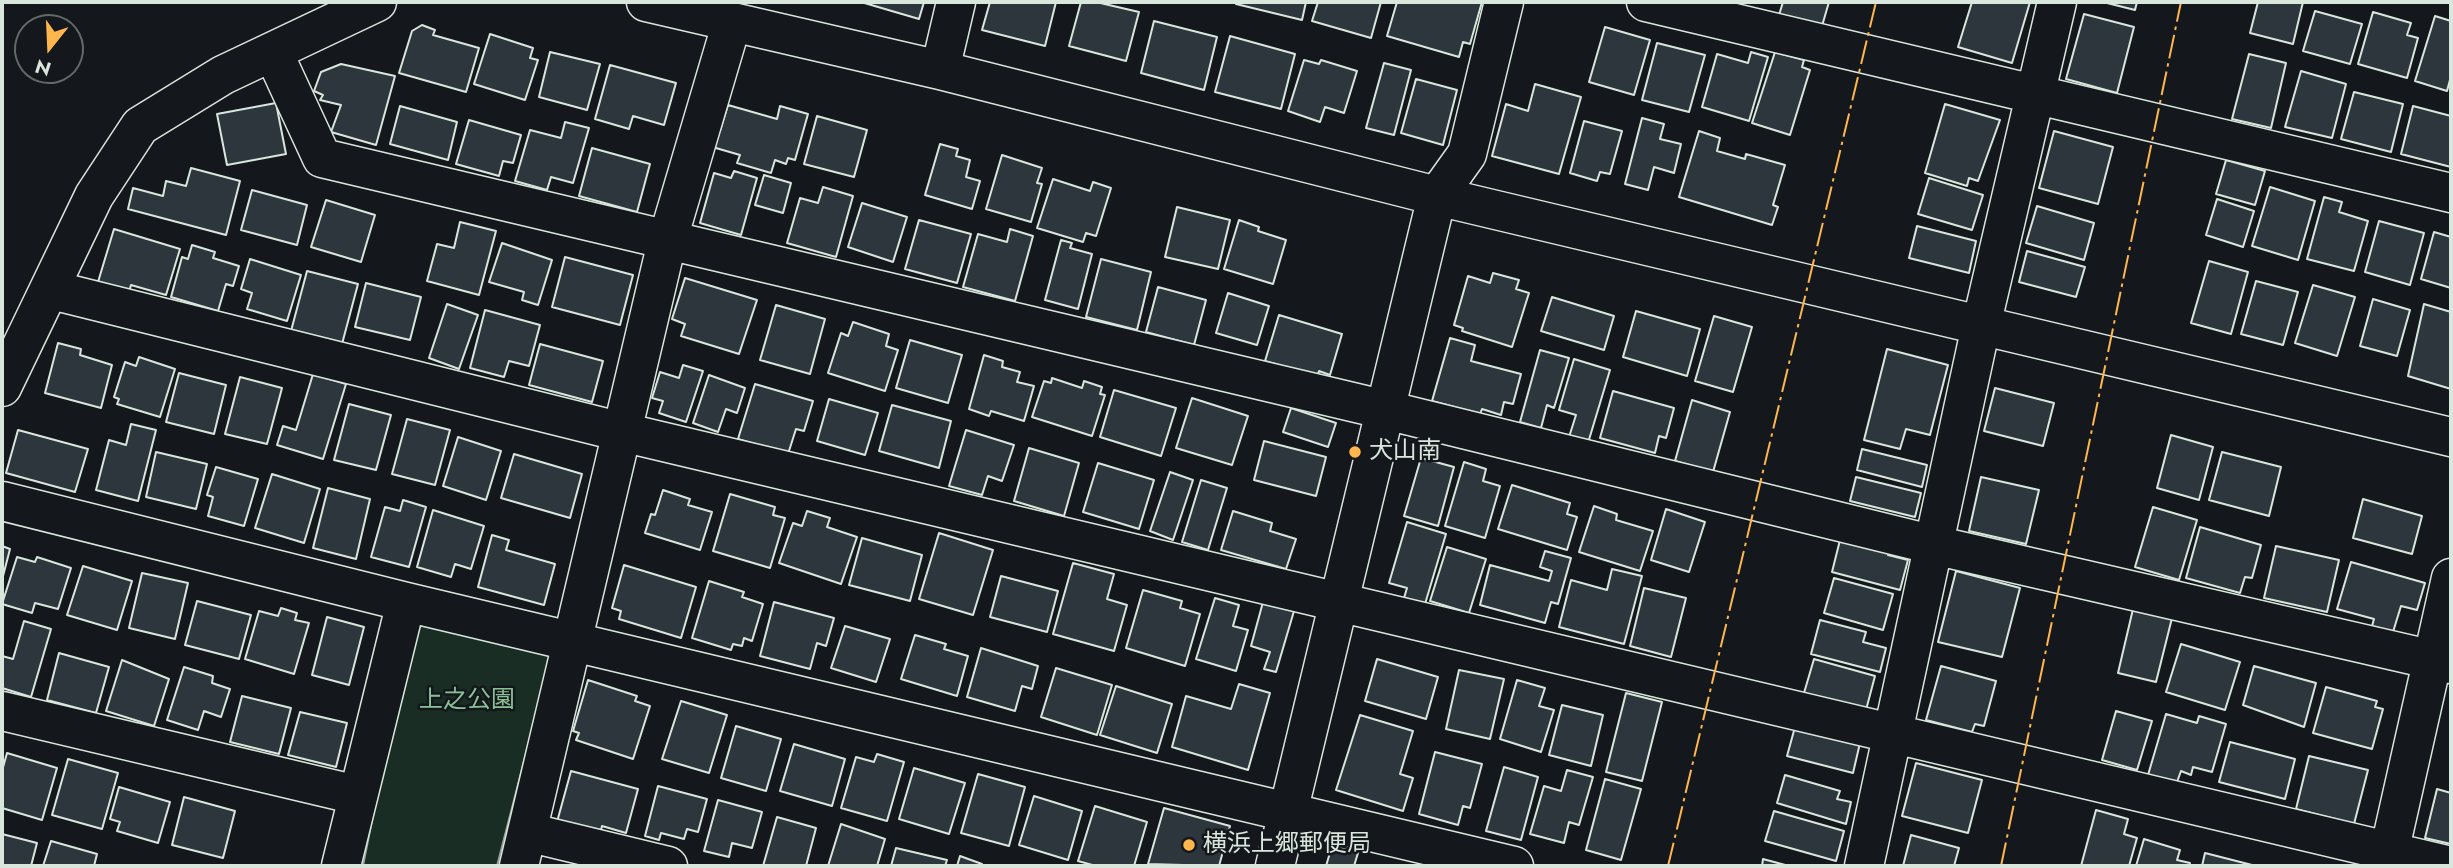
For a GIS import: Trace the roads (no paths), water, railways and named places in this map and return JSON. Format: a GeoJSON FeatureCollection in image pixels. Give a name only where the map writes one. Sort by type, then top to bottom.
{"type":"FeatureCollection","features":[{"type":"Feature","properties":{"kind":"street"},"geometry":{"type":"LineString","coordinates":[[2,387],[94,196],[140,126],[223,75],[377,2]]}},
{"type":"Feature","properties":{"kind":"street"},"geometry":{"type":"LineString","coordinates":[[646,2],[940,70],[1437,196],[2451,437]]}},
{"type":"Feature","properties":{"kind":"street"},"geometry":{"type":"LineString","coordinates":[[940,70],[956,2]]}},
{"type":"Feature","properties":{"kind":"street"},"geometry":{"type":"LineString","coordinates":[[1275,866],[1437,196],[1467,154],[1504,2]]}},
{"type":"Feature","properties":{"kind":"street"},"geometry":{"type":"LineString","coordinates":[[1646,2],[2451,194]]}},
{"type":"Feature","properties":{"kind":"street"},"geometry":{"type":"LineString","coordinates":[[1864,866],[1981,326],[2057,2]]}},
{"type":"Feature","properties":{"kind":"street"},"geometry":{"type":"LineString","coordinates":[[668,866],[523,849],[667,242],[732,22]]}},
{"type":"Feature","properties":{"kind":"street"},"geometry":{"type":"LineString","coordinates":[[273,52],[322,158],[667,242],[1386,410],[1934,545],[2442,662]]}},
{"type":"Feature","properties":{"kind":"street"},"geometry":{"type":"LineString","coordinates":[[51,289],[622,432],[1893,733],[2388,859],[2451,866]]}},
{"type":"Feature","properties":{"kind":"street"},"geometry":{"type":"LineString","coordinates":[[2,501],[406,602],[1514,866]]}},
{"type":"Feature","properties":{"kind":"street"},"geometry":{"type":"LineString","coordinates":[[2388,859],[2442,662],[2451,578]]}},
{"type":"Feature","properties":{"kind":"street"},"geometry":{"type":"LineString","coordinates":[[341,866],[406,602]]}},
{"type":"Feature","properties":{"kind":"street"},"geometry":{"type":"LineString","coordinates":[[2,711],[357,795]]}},
{"type":"Feature","properties":{"kind":"place","name":"犬山南"},"geometry":{"type":"Point","coordinates":[1355,452]}},
{"type":"Feature","properties":{"kind":"place","name":"横浜上郷郵便局"},"geometry":{"type":"Point","coordinates":[1189,845]}},
{"type":"Feature","properties":{"kind":"park label","name":"上之公園"},"geometry":{"type":"Point","coordinates":[467,701]}}]}
